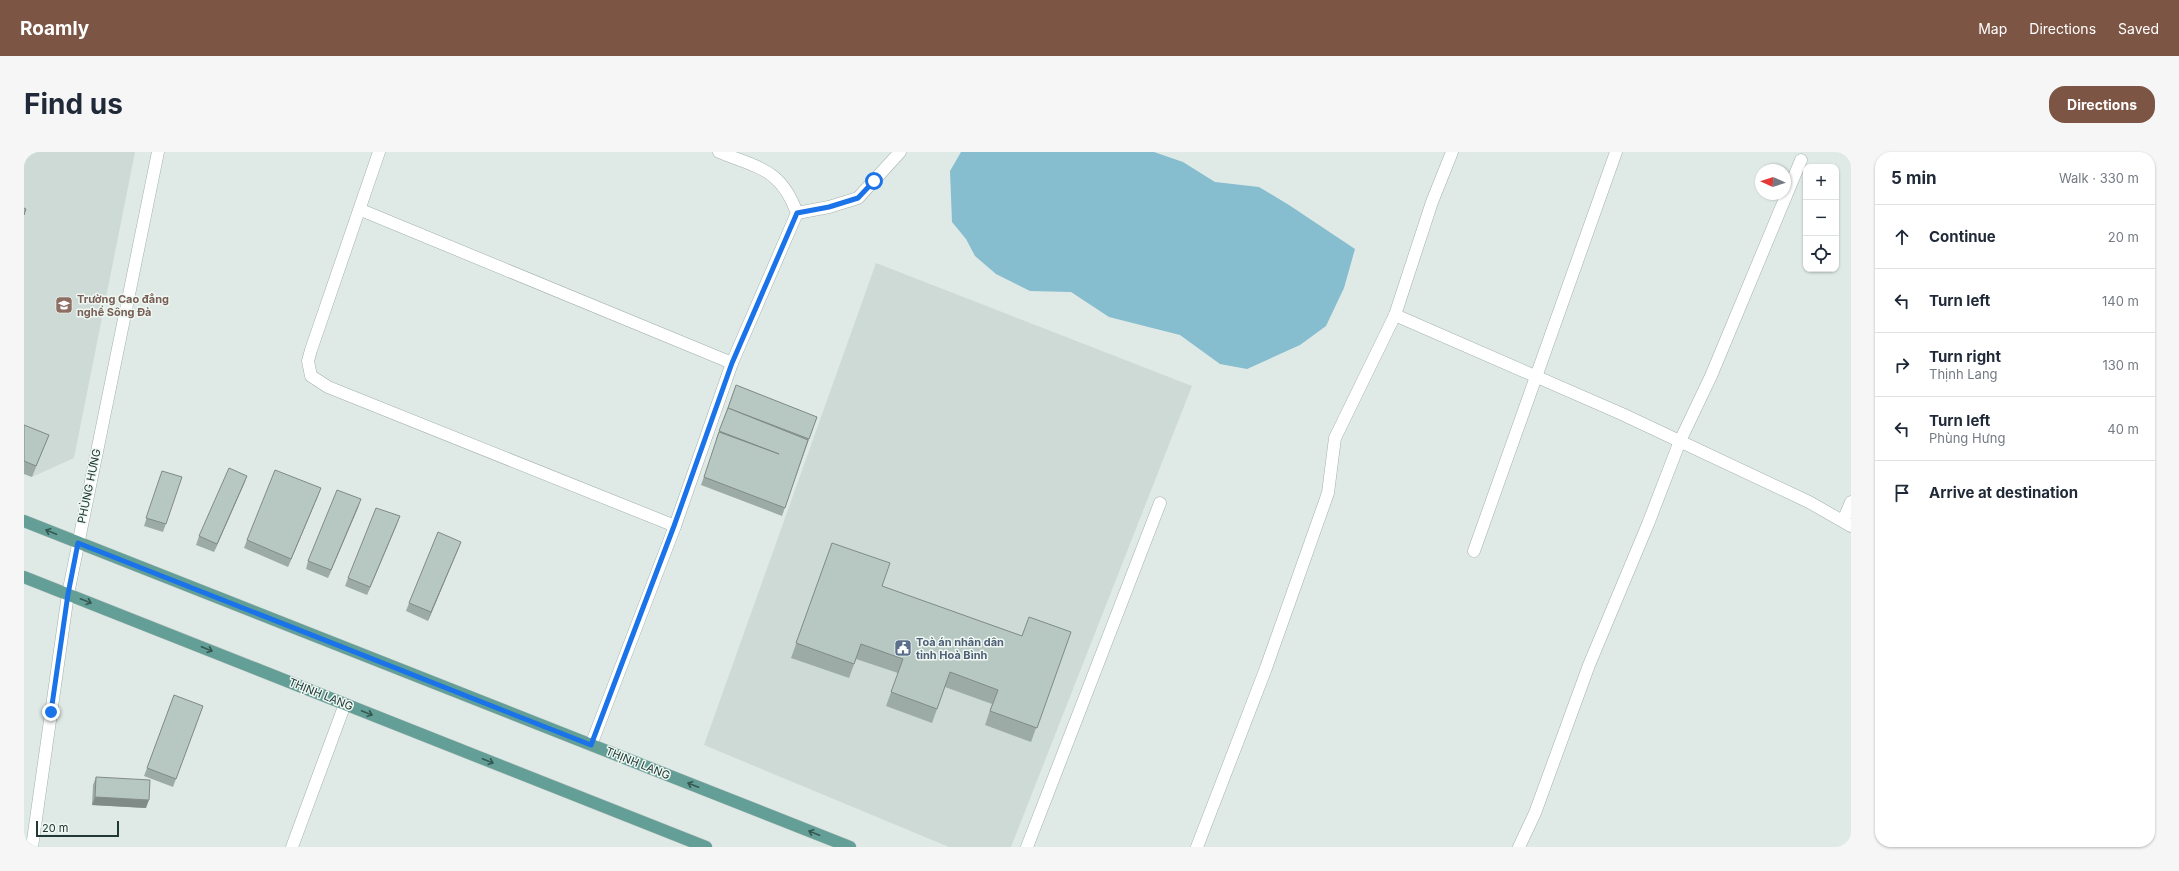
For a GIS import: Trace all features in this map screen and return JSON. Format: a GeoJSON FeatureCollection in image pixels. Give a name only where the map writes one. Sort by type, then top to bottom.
{"type":"FeatureCollection","features":[{"type":"Feature","properties":{"kind":"main road","name":"THỊNH LANG"},"geometry":{"type":"LineString","coordinates":[[24,521],[850,847]]}},
{"type":"Feature","properties":{"kind":"main road","name":"THỊNH LANG"},"geometry":{"type":"LineString","coordinates":[[24,577],[706,847]]}},
{"type":"Feature","properties":{"kind":"street","name":"PHÙNG HƯNG"},"geometry":{"type":"LineString","coordinates":[[32,847],[68,594],[158,152]]}},
{"type":"Feature","properties":{"kind":"street"},"geometry":{"type":"LineString","coordinates":[[379,152],[361,210],[308,361],[311,376],[328,387],[674,526]]}},
{"type":"Feature","properties":{"kind":"street"},"geometry":{"type":"LineString","coordinates":[[591,745],[674,526],[732,363],[797,213],[791,196],[780,181],[770,172],[719,152]]}},
{"type":"Feature","properties":{"kind":"street"},"geometry":{"type":"LineString","coordinates":[[797,213],[829,207],[858,198],[900,152]]}},
{"type":"Feature","properties":{"kind":"street"},"geometry":{"type":"LineString","coordinates":[[1197,847],[1266,668],[1328,493],[1335,438],[1395,315],[1432,202],[1452,152]]}},
{"type":"Feature","properties":{"kind":"street"},"geometry":{"type":"LineString","coordinates":[[1474,551],[1616,152]]}},
{"type":"Feature","properties":{"kind":"street"},"geometry":{"type":"LineString","coordinates":[[1519,847],[1535,813],[1589,665],[1648,524],[1680,442],[1714,369],[1800,160]]}},
{"type":"Feature","properties":{"kind":"street"},"geometry":{"type":"LineString","coordinates":[[361,210],[732,363]]}},
{"type":"Feature","properties":{"kind":"street"},"geometry":{"type":"LineString","coordinates":[[1395,315],[1536,376],[1680,442],[1809,502],[1847,523],[1851,502]]}},
{"type":"Feature","properties":{"kind":"street"},"geometry":{"type":"LineString","coordinates":[[1027,847],[1160,503]]}},
{"type":"Feature","properties":{"kind":"street"},"geometry":{"type":"LineString","coordinates":[[292,847],[345,704]]}},
{"type":"Feature","properties":{"kind":"shaded area","name":"Trường Cao đẳng nghề Sông Đà"},"geometry":{"type":"Polygon","coordinates":[[[24,152],[135,152],[74,458],[32,477],[24,474],[24,152]]]}},
{"type":"Feature","properties":{"kind":"shaded area"},"geometry":{"type":"Polygon","coordinates":[[[876,263],[1192,386],[1011,847],[949,847],[704,745],[876,263]]]}},
{"type":"Feature","properties":{"kind":"water"},"geometry":{"type":"Polygon","coordinates":[[[961,152],[1154,152],[1183,162],[1215,182],[1259,187],[1355,249],[1344,288],[1326,326],[1300,345],[1247,369],[1220,364],[1180,335],[1109,317],[1071,292],[1030,291],[996,274],[975,256],[966,239],[952,222],[950,171],[961,152]]]}},
{"type":"Feature","properties":{"kind":"building"},"geometry":{"type":"Polygon","coordinates":[[[736,385],[817,417],[809,439],[728,408],[736,385]]]}},
{"type":"Feature","properties":{"kind":"building"},"geometry":{"type":"Polygon","coordinates":[[[728,408],[808,440],[785,508],[704,477],[719,432],[779,454],[719,431],[728,408]]]}},
{"type":"Feature","properties":{"kind":"building"},"geometry":{"type":"Polygon","coordinates":[[[24,425],[49,435],[36,466],[24,461],[24,425]]]}},
{"type":"Feature","properties":{"kind":"building"},"geometry":{"type":"Polygon","coordinates":[[[229,468],[247,476],[217,544],[199,536],[229,468]]]}},
{"type":"Feature","properties":{"kind":"building"},"geometry":{"type":"Polygon","coordinates":[[[275,470],[321,488],[291,559],[247,540],[275,470]]]}},
{"type":"Feature","properties":{"kind":"building"},"geometry":{"type":"Polygon","coordinates":[[[162,471],[182,477],[166,524],[146,518],[162,471]]]}},
{"type":"Feature","properties":{"kind":"building"},"geometry":{"type":"Polygon","coordinates":[[[337,490],[361,499],[331,570],[308,561],[337,490]]]}},
{"type":"Feature","properties":{"kind":"building"},"geometry":{"type":"Polygon","coordinates":[[[376,508],[400,516],[370,587],[348,578],[376,508]]]}},
{"type":"Feature","properties":{"kind":"building"},"geometry":{"type":"Polygon","coordinates":[[[438,532],[461,542],[431,612],[409,603],[438,532]]]}},
{"type":"Feature","properties":{"kind":"building","name":"Toà án nhân dân tỉnh Hoà Bình"},"geometry":{"type":"Polygon","coordinates":[[[832,543],[890,563],[882,586],[1022,636],[1029,617],[1071,632],[1037,728],[990,711],[998,690],[950,672],[937,709],[891,692],[903,659],[861,644],[854,664],[796,643],[832,543]]]}},
{"type":"Feature","properties":{"kind":"building"},"geometry":{"type":"Polygon","coordinates":[[[174,695],[203,706],[176,779],[147,768],[174,695]]]}},
{"type":"Feature","properties":{"kind":"building"},"geometry":{"type":"Polygon","coordinates":[[[96,777],[150,780],[149,800],[95,797],[96,777]]]}},
{"type":"Feature","properties":{"kind":"place","name":"Trường Cao đẳng nghề Sông Đà"},"geometry":{"type":"Point","coordinates":[64,305]}},
{"type":"Feature","properties":{"kind":"place","name":"Toà án nhân dân tỉnh Hoà Bình"},"geometry":{"type":"Point","coordinates":[903,648]}},
{"type":"Feature","properties":{"kind":"route"},"geometry":{"type":"LineString","coordinates":[[51,712],[68,594],[78,543],[591,745],[674,526],[732,363],[797,213],[829,207],[858,198],[874,181]]}}]}
